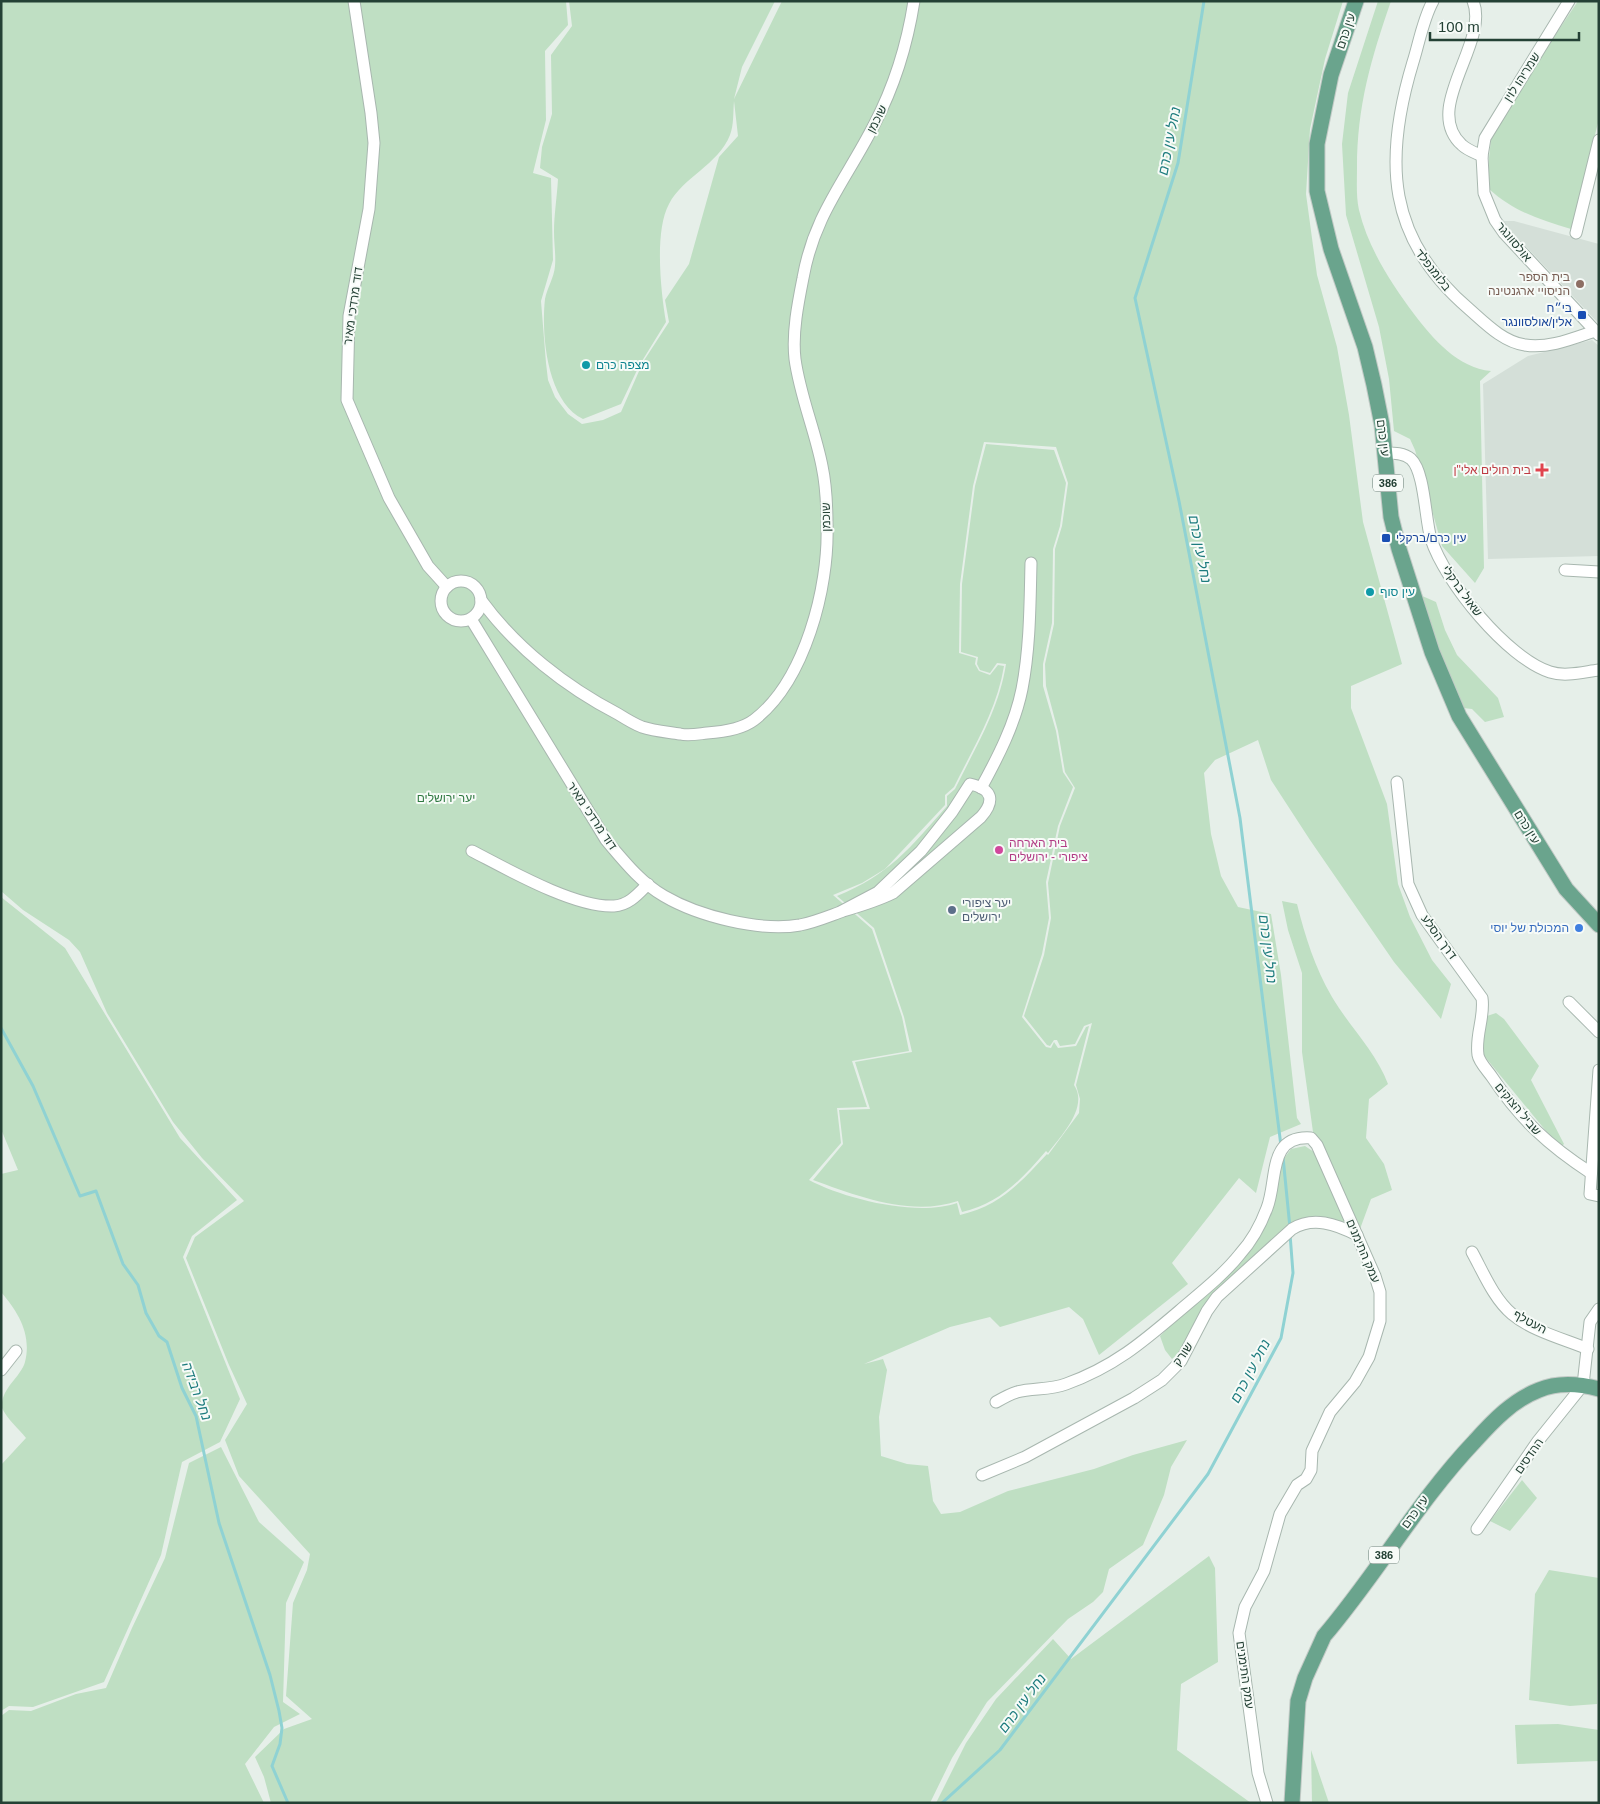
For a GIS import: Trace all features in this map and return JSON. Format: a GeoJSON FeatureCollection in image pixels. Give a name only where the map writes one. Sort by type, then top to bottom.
{"type":"FeatureCollection","features":[{"type":"Feature","properties":{"kind":"main road","name":"עין כרם"},"geometry":{"type":"LineString","coordinates":[[1356,1],[1331,75],[1317,144],[1317,191],[1331,250],[1365,347],[1382,425],[1391,517],[1399,549],[1426,634],[1451,700],[1554,870],[1572,897],[1599,925]]}},
{"type":"Feature","properties":{"kind":"main road","name":"עין כרם"},"geometry":{"type":"LineString","coordinates":[[1292,1803],[1298,1702],[1305,1678],[1324,1636],[1429,1493],[1498,1416],[1538,1390],[1551,1386],[1583,1385],[1599,1389]]}},
{"type":"Feature","properties":{"kind":"street","name":"דוד מרדכי מאיר"},"geometry":{"type":"LineString","coordinates":[[354,1],[374,143],[369,209],[349,316],[348,400],[389,498],[428,566],[447,587]]}},
{"type":"Feature","properties":{"kind":"street","name":"שוכמן"},"geometry":{"type":"LineString","coordinates":[[481,600],[518,642],[551,672],[595,702],[641,727],[684,735],[712,733],[739,727],[753,721],[774,700],[795,667],[808,641],[818,599],[828,529],[822,466],[795,358],[796,329],[803,277],[812,239],[820,219],[873,128],[900,68],[908,40],[914,1]]}},
{"type":"Feature","properties":{"kind":"street","name":"בלומנפלד"},"geometry":{"type":"LineString","coordinates":[[1433,1],[1398,117],[1398,188],[1401,208],[1414,245],[1434,276],[1488,326],[1509,340],[1526,346],[1539,346],[1597,333]]}},
{"type":"Feature","properties":{"kind":"street"},"geometry":{"type":"LineString","coordinates":[[1473,1],[1476,18],[1453,92],[1449,118],[1456,139],[1463,147],[1482,156]]}},
{"type":"Feature","properties":{"kind":"street","name":"שמריהו לוין"},"geometry":{"type":"LineString","coordinates":[[1482,156],[1485,138],[1494,120],[1569,1]]}},
{"type":"Feature","properties":{"kind":"street"},"geometry":{"type":"LineString","coordinates":[[1576,233],[1599,140]]}},
{"type":"Feature","properties":{"kind":"street","name":"אולסוונגר"},"geometry":{"type":"LineString","coordinates":[[1482,156],[1484,193],[1495,220],[1504,233],[1597,333]]}},
{"type":"Feature","properties":{"kind":"street","name":"שאול ברקלי"},"geometry":{"type":"LineString","coordinates":[[1386,453],[1406,456],[1416,466],[1427,521],[1436,552],[1449,575],[1494,632],[1522,657],[1551,672],[1578,674],[1599,670]]}},
{"type":"Feature","properties":{"kind":"street"},"geometry":{"type":"LineString","coordinates":[[981,788],[1003,748],[1022,691],[1029,640],[1031,563]]}},
{"type":"Feature","properties":{"kind":"street"},"geometry":{"type":"LineString","coordinates":[[1565,570],[1599,572]]}},
{"type":"Feature","properties":{"kind":"street"},"geometry":{"type":"LineString","coordinates":[[465,582],[476,588],[481,600],[478,611],[470,619],[464,621],[452,620],[442,611],[441,598],[447,587],[452,583],[465,582]]}},
{"type":"Feature","properties":{"kind":"street","name":"דוד מרדכי מאיר"},"geometry":{"type":"LineString","coordinates":[[470,619],[606,840],[648,884],[663,896],[687,906],[743,923],[775,926],[799,925],[880,900],[893,893],[981,817],[991,806],[991,799],[981,788],[970,784],[952,812],[921,851],[878,892],[840,912]]}},
{"type":"Feature","properties":{"kind":"street","name":"דרך הסלע"},"geometry":{"type":"LineString","coordinates":[[1396,782],[1408,884],[1422,915],[1482,998],[1484,1008],[1479,1026],[1478,1056]]}},
{"type":"Feature","properties":{"kind":"street"},"geometry":{"type":"LineString","coordinates":[[472,851],[527,878],[584,902],[614,906],[632,900],[648,884]]}},
{"type":"Feature","properties":{"kind":"street"},"geometry":{"type":"LineString","coordinates":[[1569,1002],[1599,1032]]}},
{"type":"Feature","properties":{"kind":"street","name":"שביל הצוקים"},"geometry":{"type":"LineString","coordinates":[[1478,1056],[1507,1100],[1538,1135],[1562,1155],[1591,1172]]}},
{"type":"Feature","properties":{"kind":"street"},"geometry":{"type":"LineString","coordinates":[[1599,1070],[1590,1194],[1599,1196]]}},
{"type":"Feature","properties":{"kind":"street","name":"עמק התימנים"},"geometry":{"type":"LineString","coordinates":[[996,1402],[1017,1392],[1063,1385],[1102,1370],[1128,1354],[1190,1302],[1245,1248],[1267,1208],[1277,1157],[1283,1147],[1292,1139],[1310,1138],[1317,1145],[1380,1292],[1380,1320],[1369,1357],[1355,1382],[1330,1412],[1312,1452],[1311,1470],[1306,1479],[1297,1485],[1280,1514],[1264,1571],[1245,1607],[1239,1633],[1258,1773],[1267,1803]]}},
{"type":"Feature","properties":{"kind":"street","name":"שורק"},"geometry":{"type":"LineString","coordinates":[[982,1475],[1025,1457],[1134,1398],[1162,1380],[1181,1361],[1207,1311],[1217,1297],[1292,1229],[1304,1222],[1316,1221],[1344,1228],[1357,1236]]}},
{"type":"Feature","properties":{"kind":"street","name":"העטלף"},"geometry":{"type":"LineString","coordinates":[[1472,1252],[1500,1302],[1511,1313],[1522,1321],[1588,1350]]}},
{"type":"Feature","properties":{"kind":"street"},"geometry":{"type":"LineString","coordinates":[[1583,1385],[1590,1322],[1599,1309]]}},
{"type":"Feature","properties":{"kind":"street"},"geometry":{"type":"LineString","coordinates":[[1,1370],[16,1351]]}},
{"type":"Feature","properties":{"kind":"street","name":"ההדסים"},"geometry":{"type":"LineString","coordinates":[[1477,1529],[1538,1442],[1583,1385]]}},
{"type":"Feature","properties":{"kind":"shaded area","name":"בית הספר הניסויי ארגנטינה"},"geometry":{"type":"Polygon","coordinates":[[[1502,221],[1514,221],[1599,244],[1599,324],[1502,221]]]}},
{"type":"Feature","properties":{"kind":"shaded area","name":"בית חולים אלי\"ן"},"geometry":{"type":"Polygon","coordinates":[[[1592,340],[1599,346],[1599,556],[1488,559],[1483,384],[1528,356],[1592,340]]]}},
{"type":"Feature","properties":{"kind":"green space","name":"יער ירושלים"},"geometry":{"type":"Polygon","coordinates":[[[1,1],[566,1],[568,25],[545,51],[546,120],[533,173],[551,178],[553,260],[541,301],[548,380],[555,397],[568,414],[582,424],[603,420],[621,412],[643,362],[669,322],[665,300],[689,264],[719,157],[738,136],[734,101],[732,127],[725,145],[675,195],[664,216],[660,262],[666,322],[639,366],[621,404],[583,419],[571,410],[561,398],[554,383],[549,366],[544,331],[545,299],[555,266],[554,226],[558,179],[540,168],[542,147],[552,114],[551,55],[572,26],[569,1],[775,1],[742,67],[734,99],[782,1],[1343,1],[1325,59],[1310,129],[1306,194],[1317,275],[1337,347],[1349,415],[1363,522],[1402,664],[1351,686],[1351,708],[1387,804],[1398,884],[1410,917],[1432,960],[1451,984],[1441,1019],[1394,962],[1310,840],[1271,780],[1258,740],[1215,760],[1204,773],[1211,834],[1221,876],[1238,907],[1271,914],[1281,975],[1297,1118],[1301,1124],[1270,1137],[1256,1193],[1239,1178],[1172,1263],[1188,1284],[1099,1355],[1083,1319],[1069,1307],[1000,1327],[990,1317],[950,1327],[864,1364],[883,1359],[887,1370],[879,1417],[881,1456],[907,1464],[928,1466],[933,1501],[941,1514],[960,1512],[1008,1491],[1094,1469],[1133,1455],[1187,1440],[1171,1467],[1164,1495],[1143,1545],[1109,1569],[1103,1592],[1093,1602],[1068,1619],[987,1702],[952,1758],[930,1803],[271,1803],[264,1777],[255,1757],[284,1729],[312,1719],[286,1696],[293,1603],[307,1570],[310,1554],[239,1476],[225,1440],[247,1404],[229,1365],[186,1258],[195,1237],[244,1201],[202,1158],[173,1122],[107,1013],[80,952],[69,940],[23,910],[1,891],[1,1]],[[984,442],[973,486],[960,584],[959,653],[976,658],[975,664],[979,671],[990,675],[998,665],[1004,666],[996,698],[984,728],[954,787],[945,795],[945,805],[885,869],[862,883],[833,895],[872,929],[902,1017],[909,1051],[852,1061],[867,1107],[837,1108],[841,1143],[809,1180],[842,1194],[881,1204],[902,1207],[941,1207],[957,1203],[960,1215],[974,1211],[987,1206],[1018,1184],[1048,1155],[1079,1113],[1080,1099],[1076,1085],[1092,1023],[1084,1026],[1075,1044],[1060,1046],[1057,1040],[1054,1040],[1050,1046],[1047,1045],[1024,1016],[1044,955],[1051,918],[1048,883],[1060,826],[1075,788],[1065,772],[1058,731],[1046,686],[1045,664],[1054,624],[1055,549],[1062,526],[1068,483],[1056,447],[984,442]]]}},
{"type":"Feature","properties":{"kind":"green space"},"geometry":{"type":"Polygon","coordinates":[[[1378,1],[1391,1],[1371,63],[1362,103],[1358,145],[1358,205],[1368,238],[1381,265],[1421,324],[1447,351],[1457,358],[1479,369],[1491,371],[1480,381],[1484,568],[1475,583],[1442,546],[1415,450],[1410,439],[1394,431],[1389,379],[1379,327],[1346,215],[1342,144],[1348,93],[1378,1]]]}},
{"type":"Feature","properties":{"kind":"green space"},"geometry":{"type":"Polygon","coordinates":[[[1578,1],[1599,1],[1599,119],[1571,229],[1527,214],[1498,197],[1489,189],[1489,158],[1491,139],[1505,110],[1578,1]]]}},
{"type":"Feature","properties":{"kind":"green space"},"geometry":{"type":"Polygon","coordinates":[[[986,444],[1054,450],[1066,483],[1060,526],[1053,549],[1052,623],[1043,664],[1043,686],[1056,731],[1063,772],[1073,787],[1058,826],[1046,882],[1049,918],[1042,954],[1022,1017],[1046,1047],[1051,1048],[1054,1042],[1058,1048],[1076,1046],[1086,1027],[1089,1026],[1074,1085],[1078,1094],[1078,1103],[1072,1121],[1066,1130],[1048,1153],[1046,1151],[1019,1180],[999,1197],[962,1212],[958,1201],[922,1207],[903,1206],[866,1198],[813,1180],[843,1144],[839,1110],[870,1109],[855,1062],[912,1052],[904,1017],[874,928],[837,896],[871,879],[898,859],[947,806],[947,796],[955,789],[978,744],[992,713],[1003,681],[1006,664],[997,663],[990,673],[980,670],[977,664],[978,657],[961,652],[962,584],[975,486],[986,444]]]}},
{"type":"Feature","properties":{"kind":"green space"},"geometry":{"type":"Polygon","coordinates":[[[1420,595],[1436,602],[1445,630],[1457,655],[1498,698],[1504,717],[1485,722],[1472,709],[1463,708],[1447,673],[1420,595]]]}},
{"type":"Feature","properties":{"kind":"green space"},"geometry":{"type":"Polygon","coordinates":[[[1,897],[65,948],[180,1138],[237,1200],[192,1236],[183,1257],[240,1399],[220,1442],[182,1462],[161,1555],[104,1682],[33,1707],[9,1706],[1,1711],[1,1465],[26,1438],[4,1412],[2,1401],[7,1389],[23,1368],[27,1352],[27,1342],[18,1316],[1,1292],[1,1174],[18,1170],[1,1129],[1,897]]]}},
{"type":"Feature","properties":{"kind":"green space"},"geometry":{"type":"Polygon","coordinates":[[[1282,901],[1297,904],[1303,928],[1320,975],[1339,1008],[1377,1061],[1388,1084],[1369,1099],[1366,1138],[1384,1164],[1392,1190],[1371,1199],[1360,1229],[1313,1132],[1302,1052],[1302,973],[1288,930],[1282,901]]]}},
{"type":"Feature","properties":{"kind":"green space"},"geometry":{"type":"Polygon","coordinates":[[[1496,1013],[1504,1019],[1539,1066],[1531,1080],[1564,1144],[1560,1148],[1481,1052],[1487,1016],[1496,1013]]]}},
{"type":"Feature","properties":{"kind":"green space"},"geometry":{"type":"Polygon","coordinates":[[[1305,1146],[1314,1152],[1347,1224],[1311,1218],[1289,1224],[1214,1296],[1182,1350],[1172,1359],[1165,1350],[1160,1336],[1250,1248],[1282,1161],[1291,1149],[1305,1146]]]}},
{"type":"Feature","properties":{"kind":"green space"},"geometry":{"type":"Polygon","coordinates":[[[221,1447],[259,1522],[304,1562],[286,1603],[283,1702],[300,1714],[274,1727],[245,1764],[264,1803],[1,1803],[1,1716],[9,1710],[31,1711],[76,1694],[106,1688],[165,1558],[189,1463],[221,1447]]]}},
{"type":"Feature","properties":{"kind":"green space"},"geometry":{"type":"Polygon","coordinates":[[[1522,1480],[1537,1498],[1510,1531],[1490,1521],[1522,1480]]]}},
{"type":"Feature","properties":{"kind":"green space"},"geometry":{"type":"Polygon","coordinates":[[[1209,1556],[1215,1568],[1218,1662],[1181,1684],[1177,1750],[1251,1803],[936,1803],[966,1743],[996,1699],[1053,1639],[1071,1659],[1209,1556]]]}},
{"type":"Feature","properties":{"kind":"green space"},"geometry":{"type":"Polygon","coordinates":[[[1549,1570],[1599,1578],[1597,1704],[1570,1706],[1529,1700],[1535,1594],[1549,1570]]]}},
{"type":"Feature","properties":{"kind":"green space"},"geometry":{"type":"Polygon","coordinates":[[[1558,1724],[1599,1730],[1599,1761],[1517,1764],[1515,1725],[1558,1724]]]}},
{"type":"Feature","properties":{"kind":"green space"},"geometry":{"type":"Polygon","coordinates":[[[1311,1750],[1329,1803],[1312,1803],[1311,1750]]]}},
{"type":"Feature","properties":{"kind":"waterway","name":"נחל עין כרם"},"geometry":{"type":"LineString","coordinates":[[1204,1],[1178,163],[1135,298],[1179,501],[1240,818],[1281,1146]]}},
{"type":"Feature","properties":{"kind":"waterway","name":"נחל רבידה"},"geometry":{"type":"LineString","coordinates":[[1,1028],[33,1086],[80,1196],[96,1191],[123,1264],[138,1285],[146,1313],[159,1336],[167,1342],[182,1388],[196,1416],[219,1523],[270,1675],[279,1711],[282,1728],[280,1744],[272,1766],[288,1803]]}},
{"type":"Feature","properties":{"kind":"waterway","name":"נחל עין כרם"},"geometry":{"type":"LineString","coordinates":[[1283,1157],[1290,1228]]}},
{"type":"Feature","properties":{"kind":"waterway","name":"נחל עין כרם"},"geometry":{"type":"LineString","coordinates":[[942,1803],[1000,1750],[1208,1474],[1281,1338],[1293,1273],[1290,1234]]}},
{"type":"Feature","properties":{"kind":"place","name":"בית הספר הניסויי ארגנטינה"},"geometry":{"type":"Point","coordinates":[1580,284]}},
{"type":"Feature","properties":{"kind":"place","name":"בי״ח אלין/אולסוונגר"},"geometry":{"type":"Point","coordinates":[1582,315]}},
{"type":"Feature","properties":{"kind":"place","name":"מצפה כרם"},"geometry":{"type":"Point","coordinates":[586,365]}},
{"type":"Feature","properties":{"kind":"place","name":"בית חולים אלי\"ן"},"geometry":{"type":"Point","coordinates":[1542,470]}},
{"type":"Feature","properties":{"kind":"place","name":"עין כרם/ברקלי"},"geometry":{"type":"Point","coordinates":[1386,538]}},
{"type":"Feature","properties":{"kind":"place","name":"עין סוף"},"geometry":{"type":"Point","coordinates":[1370,592]}},
{"type":"Feature","properties":{"kind":"place","name":"בית הארחה ציפורי - ירושלים"},"geometry":{"type":"Point","coordinates":[999,850]}},
{"type":"Feature","properties":{"kind":"place","name":"יער ציפורי ירושלים"},"geometry":{"type":"Point","coordinates":[952,910]}},
{"type":"Feature","properties":{"kind":"place","name":"המכולת של יוסי"},"geometry":{"type":"Point","coordinates":[1579,928]}}]}
